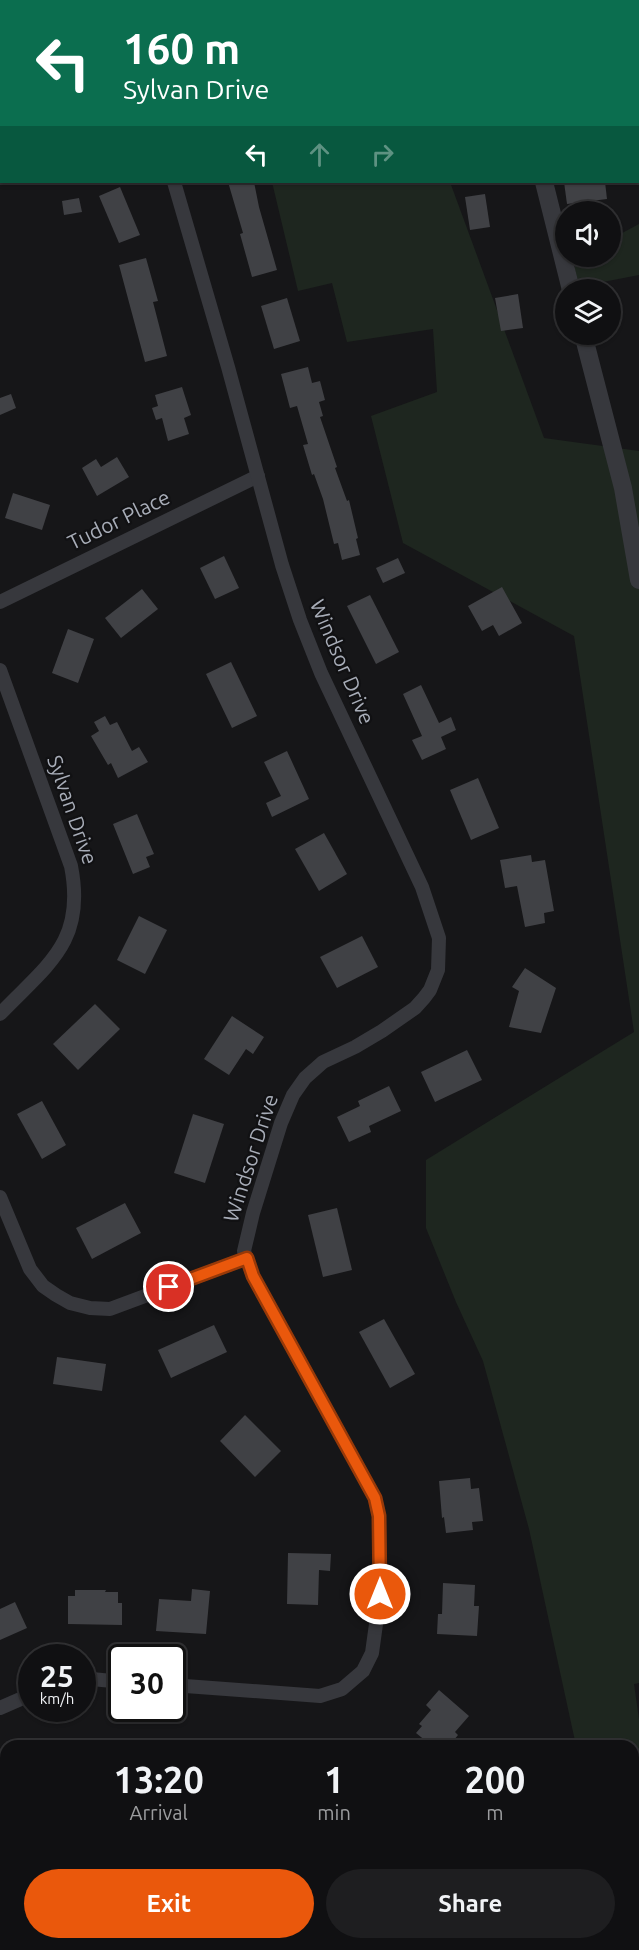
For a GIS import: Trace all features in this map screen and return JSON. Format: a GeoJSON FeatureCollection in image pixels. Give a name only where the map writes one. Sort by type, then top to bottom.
{"type":"FeatureCollection","features":[{"type":"Feature","properties":{"kind":"street","name":"Windsor Drive"},"geometry":{"type":"LineString","coordinates":[[174,183],[282,565],[300,620],[321,673],[422,887],[437,928],[440,953],[434,980],[424,998],[415,1008],[382,1031],[322,1062],[305,1078],[293,1095],[281,1123],[253,1213],[244,1251],[253,1276],[375,1498],[379,1516],[380,1594],[372,1653],[363,1671],[342,1689],[320,1696],[186,1686]]}},
{"type":"Feature","properties":{"kind":"street"},"geometry":{"type":"LineString","coordinates":[[544,183],[568,279]]}},
{"type":"Feature","properties":{"kind":"street"},"geometry":{"type":"LineString","coordinates":[[586,345],[623,488],[639,580]]}},
{"type":"Feature","properties":{"kind":"street","name":"Tudor Place"},"geometry":{"type":"LineString","coordinates":[[0,602],[258,476]]}},
{"type":"Feature","properties":{"kind":"street","name":"Sylvan Drive"},"geometry":{"type":"LineString","coordinates":[[0,670],[71,866],[75,902],[66,939],[55,958],[0,1014]]}},
{"type":"Feature","properties":{"kind":"street"},"geometry":{"type":"LineString","coordinates":[[0,1197],[30,1269],[36,1278],[56,1296],[80,1306],[110,1309],[247,1258]]}},
{"type":"Feature","properties":{"kind":"street"},"geometry":{"type":"LineString","coordinates":[[0,1708],[18,1700]]}},
{"type":"Feature","properties":{"kind":"shaded area"},"geometry":{"type":"Polygon","coordinates":[[[272,183],[450,183],[544,438],[639,451],[639,1683],[634,1684],[639,1719],[639,1740],[575,1740],[529,1529],[483,1361],[426,1228],[426,1160],[634,1032],[574,636],[403,543],[371,416],[437,392],[433,329],[347,342],[332,283],[298,291],[272,183]]]}},
{"type":"Feature","properties":{"kind":"shaded area"},"geometry":{"type":"Polygon","coordinates":[[[639,224],[639,275],[618,279],[573,279],[575,267],[621,267],[621,234],[639,224]]]}},
{"type":"Feature","properties":{"kind":"building"},"geometry":{"type":"Polygon","coordinates":[[[228,183],[254,183],[277,270],[252,277],[240,234],[243,233],[228,183]]]}},
{"type":"Feature","properties":{"kind":"building"},"geometry":{"type":"Polygon","coordinates":[[[564,183],[605,183],[607,199],[567,201],[564,183]]]}},
{"type":"Feature","properties":{"kind":"building"},"geometry":{"type":"Polygon","coordinates":[[[120,187],[140,235],[119,243],[99,196],[120,187]]]}},
{"type":"Feature","properties":{"kind":"building"},"geometry":{"type":"Polygon","coordinates":[[[485,194],[490,227],[470,230],[465,197],[485,194]]]}},
{"type":"Feature","properties":{"kind":"building"},"geometry":{"type":"Polygon","coordinates":[[[79,198],[82,212],[64,215],[62,201],[79,198]]]}},
{"type":"Feature","properties":{"kind":"building"},"geometry":{"type":"Polygon","coordinates":[[[146,258],[158,301],[153,302],[167,356],[145,362],[119,265],[146,258]]]}},
{"type":"Feature","properties":{"kind":"building"},"geometry":{"type":"Polygon","coordinates":[[[518,294],[523,328],[501,331],[495,298],[518,294]]]}},
{"type":"Feature","properties":{"kind":"building"},"geometry":{"type":"Polygon","coordinates":[[[287,298],[300,341],[274,349],[261,306],[287,298]]]}},
{"type":"Feature","properties":{"kind":"building"},"geometry":{"type":"Polygon","coordinates":[[[308,367],[312,383],[320,381],[325,400],[319,402],[323,416],[320,417],[337,467],[335,468],[347,501],[349,500],[358,538],[356,539],[360,555],[342,560],[338,543],[334,544],[323,499],[314,474],[312,475],[303,445],[308,444],[297,406],[290,408],[281,374],[308,367]]]}},
{"type":"Feature","properties":{"kind":"building"},"geometry":{"type":"Polygon","coordinates":[[[182,387],[191,415],[184,418],[189,434],[168,441],[162,418],[156,420],[152,408],[158,406],[155,395],[182,387]]]}},
{"type":"Feature","properties":{"kind":"building"},"geometry":{"type":"Polygon","coordinates":[[[11,394],[16,408],[0,415],[0,398],[11,394]]]}},
{"type":"Feature","properties":{"kind":"building"},"geometry":{"type":"Polygon","coordinates":[[[117,457],[129,477],[97,496],[82,468],[96,459],[101,467],[117,457]]]}},
{"type":"Feature","properties":{"kind":"building"},"geometry":{"type":"Polygon","coordinates":[[[13,493],[50,505],[42,530],[5,518],[13,493]]]}},
{"type":"Feature","properties":{"kind":"building"},"geometry":{"type":"Polygon","coordinates":[[[224,556],[239,588],[215,599],[200,568],[224,556]]]}},
{"type":"Feature","properties":{"kind":"building"},"geometry":{"type":"Polygon","coordinates":[[[398,558],[405,573],[383,583],[376,568],[398,558]]]}},
{"type":"Feature","properties":{"kind":"building"},"geometry":{"type":"Polygon","coordinates":[[[502,587],[522,623],[499,636],[493,625],[482,631],[468,606],[502,587]]]}},
{"type":"Feature","properties":{"kind":"building"},"geometry":{"type":"Polygon","coordinates":[[[142,589],[158,609],[121,638],[105,618],[142,589]]]}},
{"type":"Feature","properties":{"kind":"building"},"geometry":{"type":"Polygon","coordinates":[[[370,595],[399,652],[376,664],[347,606],[370,595]]]}},
{"type":"Feature","properties":{"kind":"building"},"geometry":{"type":"Polygon","coordinates":[[[68,629],[94,639],[78,683],[52,673],[68,629]]]}},
{"type":"Feature","properties":{"kind":"building"},"geometry":{"type":"Polygon","coordinates":[[[231,662],[257,716],[232,728],[206,674],[231,662]]]}},
{"type":"Feature","properties":{"kind":"building"},"geometry":{"type":"Polygon","coordinates":[[[421,685],[439,723],[451,717],[456,730],[441,737],[446,749],[422,760],[412,740],[422,736],[403,694],[421,685]]]}},
{"type":"Feature","properties":{"kind":"building"},"geometry":{"type":"Polygon","coordinates":[[[105,716],[110,725],[117,722],[132,751],[139,747],[148,762],[118,778],[111,763],[108,765],[91,736],[99,731],[94,722],[105,716]]]}},
{"type":"Feature","properties":{"kind":"building"},"geometry":{"type":"Polygon","coordinates":[[[287,751],[309,799],[272,817],[266,803],[281,796],[264,762],[287,751]]]}},
{"type":"Feature","properties":{"kind":"building"},"geometry":{"type":"Polygon","coordinates":[[[478,778],[499,828],[471,840],[450,790],[478,778]]]}},
{"type":"Feature","properties":{"kind":"building"},"geometry":{"type":"Polygon","coordinates":[[[137,814],[154,854],[146,857],[150,867],[133,874],[113,824],[137,814]]]}},
{"type":"Feature","properties":{"kind":"building"},"geometry":{"type":"Polygon","coordinates":[[[324,833],[347,874],[319,891],[295,849],[324,833]]]}},
{"type":"Feature","properties":{"kind":"building"},"geometry":{"type":"Polygon","coordinates":[[[531,855],[532,862],[545,860],[554,911],[544,913],[545,923],[525,927],[517,886],[505,888],[500,860],[531,855]]]}},
{"type":"Feature","properties":{"kind":"building"},"geometry":{"type":"Polygon","coordinates":[[[139,916],[167,930],[145,974],[117,960],[139,916]]]}},
{"type":"Feature","properties":{"kind":"building"},"geometry":{"type":"Polygon","coordinates":[[[362,936],[378,967],[337,988],[320,957],[362,936]]]}},
{"type":"Feature","properties":{"kind":"building"},"geometry":{"type":"Polygon","coordinates":[[[525,968],[556,988],[541,1033],[509,1027],[519,991],[512,987],[525,968]]]}},
{"type":"Feature","properties":{"kind":"building"},"geometry":{"type":"Polygon","coordinates":[[[95,1004],[120,1029],[78,1070],[53,1044],[95,1004]]]}},
{"type":"Feature","properties":{"kind":"building"},"geometry":{"type":"Polygon","coordinates":[[[232,1016],[264,1037],[253,1054],[246,1049],[229,1075],[204,1059],[232,1016]]]}},
{"type":"Feature","properties":{"kind":"building"},"geometry":{"type":"Polygon","coordinates":[[[467,1050],[482,1080],[435,1102],[421,1072],[467,1050]]]}},
{"type":"Feature","properties":{"kind":"building"},"geometry":{"type":"Polygon","coordinates":[[[389,1086],[401,1111],[369,1126],[371,1132],[349,1142],[337,1117],[360,1106],[358,1101],[389,1086]]]}},
{"type":"Feature","properties":{"kind":"building"},"geometry":{"type":"Polygon","coordinates":[[[42,1101],[66,1145],[42,1159],[17,1114],[42,1101]]]}},
{"type":"Feature","properties":{"kind":"building"},"geometry":{"type":"Polygon","coordinates":[[[193,1114],[224,1124],[205,1183],[174,1173],[193,1114]]]}},
{"type":"Feature","properties":{"kind":"building"},"geometry":{"type":"Polygon","coordinates":[[[125,1203],[141,1233],[92,1259],[76,1228],[125,1203]]]}},
{"type":"Feature","properties":{"kind":"building"},"geometry":{"type":"Polygon","coordinates":[[[337,1208],[352,1270],[323,1277],[308,1215],[337,1208]]]}},
{"type":"Feature","properties":{"kind":"building"},"geometry":{"type":"Polygon","coordinates":[[[384,1319],[415,1374],[390,1388],[359,1332],[384,1319]]]}},
{"type":"Feature","properties":{"kind":"building"},"geometry":{"type":"Polygon","coordinates":[[[214,1325],[227,1352],[171,1378],[158,1350],[214,1325]]]}},
{"type":"Feature","properties":{"kind":"building"},"geometry":{"type":"Polygon","coordinates":[[[57,1357],[106,1364],[102,1391],[53,1384],[57,1357]]]}},
{"type":"Feature","properties":{"kind":"building"},"geometry":{"type":"Polygon","coordinates":[[[245,1415],[281,1451],[255,1477],[220,1441],[245,1415]]]}},
{"type":"Feature","properties":{"kind":"building"},"geometry":{"type":"Polygon","coordinates":[[[470,1478],[471,1489],[479,1488],[483,1521],[472,1522],[473,1530],[446,1533],[444,1517],[442,1518],[439,1481],[470,1478]]]}},
{"type":"Feature","properties":{"kind":"building"},"geometry":{"type":"Polygon","coordinates":[[[288,1553],[331,1554],[330,1571],[319,1570],[318,1605],[287,1604],[288,1553]]]}},
{"type":"Feature","properties":{"kind":"building"},"geometry":{"type":"Polygon","coordinates":[[[443,1583],[475,1585],[474,1606],[479,1606],[477,1636],[437,1634],[438,1614],[442,1614],[443,1583]]]}},
{"type":"Feature","properties":{"kind":"building"},"geometry":{"type":"Polygon","coordinates":[[[192,1589],[210,1591],[206,1634],[156,1631],[159,1599],[191,1601],[192,1589]]]}},
{"type":"Feature","properties":{"kind":"building"},"geometry":{"type":"Polygon","coordinates":[[[75,1590],[118,1592],[118,1603],[122,1603],[122,1625],[68,1624],[68,1596],[75,1596],[75,1590]]]}},
{"type":"Feature","properties":{"kind":"building"},"geometry":{"type":"Polygon","coordinates":[[[15,1602],[27,1628],[0,1640],[0,1609],[15,1602]]]}},
{"type":"Feature","properties":{"kind":"building"},"geometry":{"type":"Polygon","coordinates":[[[439,1690],[469,1716],[455,1732],[458,1735],[454,1740],[425,1740],[416,1733],[422,1726],[419,1724],[431,1710],[426,1705],[439,1690]]]}},
{"type":"Feature","properties":{"kind":"route"},"geometry":{"type":"LineString","coordinates":[[169,1287],[247,1258],[253,1276],[375,1498],[379,1516],[380,1594]]}}]}
